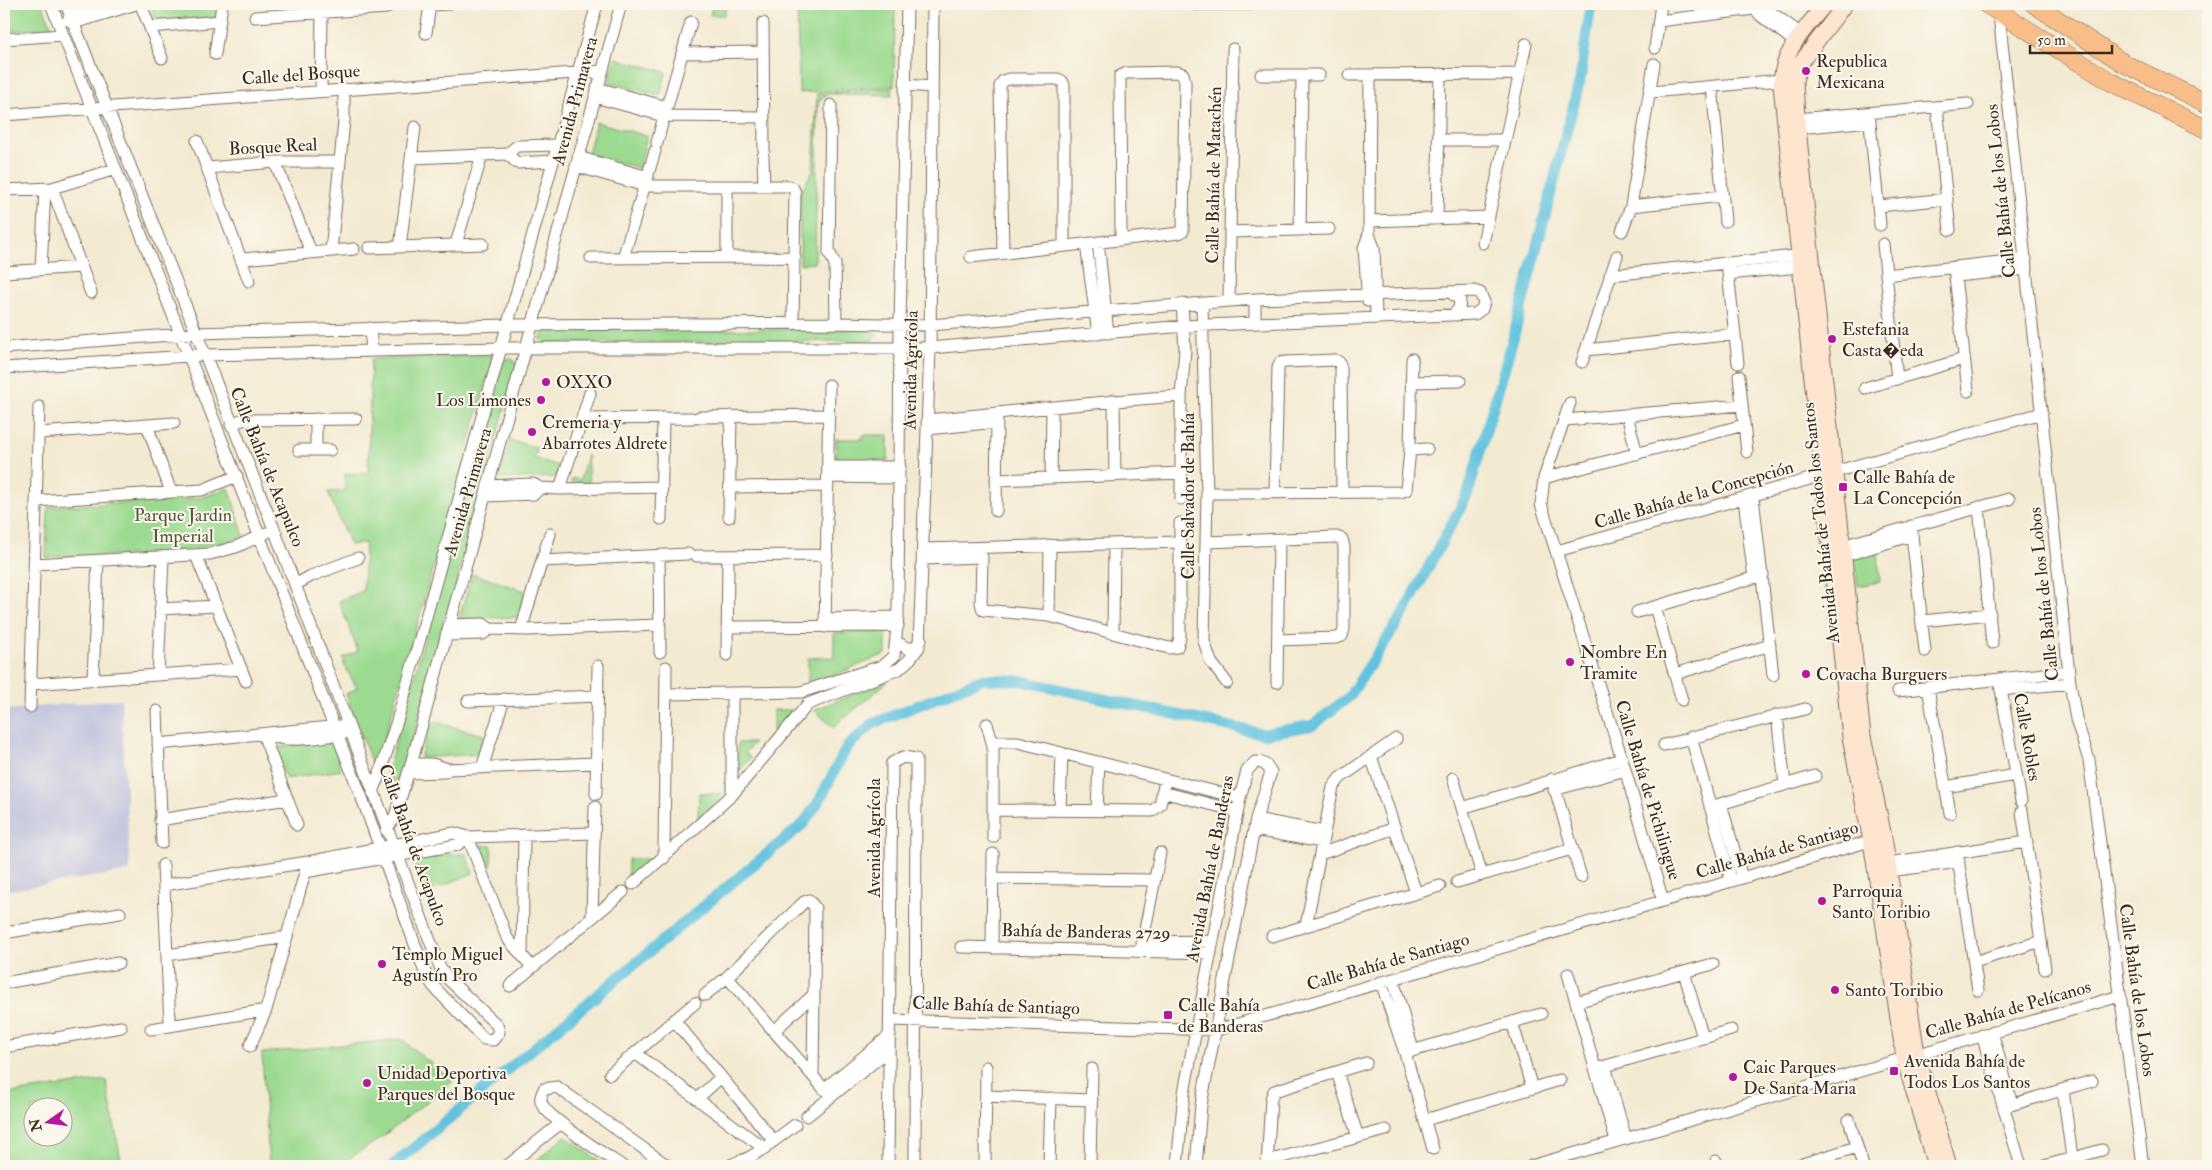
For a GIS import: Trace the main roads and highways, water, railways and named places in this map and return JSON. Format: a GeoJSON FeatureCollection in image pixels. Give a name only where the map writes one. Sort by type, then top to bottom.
{"type":"FeatureCollection","features":[{"type":"Feature","properties":{"kind":"main road"},"geometry":{"type":"LineString","coordinates":[[2034,4],[2123,63],[2208,104]]}},
{"type":"Feature","properties":{"kind":"main road"},"geometry":{"type":"LineString","coordinates":[[1992,9],[2111,82],[2208,130]]}},
{"type":"Feature","properties":{"kind":"waterway"},"geometry":{"type":"LineString","coordinates":[[392,1166],[804,823],[819,801],[847,747],[872,724],[983,679],[1023,681],[1264,734],[1313,725],[1349,697],[1405,611],[1468,493],[1513,339],[1580,80],[1591,4]]}},
{"type":"Feature","properties":{"kind":"place","name":"Republica Mexicana"},"geometry":{"type":"Point","coordinates":[1806,71]}},
{"type":"Feature","properties":{"kind":"place","name":"Estefania Casta�eda"},"geometry":{"type":"Point","coordinates":[1832,339]}},
{"type":"Feature","properties":{"kind":"place","name":"OXXO"},"geometry":{"type":"Point","coordinates":[546,382]}},
{"type":"Feature","properties":{"kind":"place","name":"Los Limones"},"geometry":{"type":"Point","coordinates":[541,400]}},
{"type":"Feature","properties":{"kind":"place","name":"Cremeria y Abarrotes Aldrete"},"geometry":{"type":"Point","coordinates":[532,432]}},
{"type":"Feature","properties":{"kind":"place","name":"Calle Bahía de La Concepción"},"geometry":{"type":"Point","coordinates":[1843,487]}},
{"type":"Feature","properties":{"kind":"place","name":"Nombre En Tramite"},"geometry":{"type":"Point","coordinates":[1570,662]}},
{"type":"Feature","properties":{"kind":"place","name":"Covacha Burguers"},"geometry":{"type":"Point","coordinates":[1806,674]}},
{"type":"Feature","properties":{"kind":"place","name":"Parroquia Santo Toribio"},"geometry":{"type":"Point","coordinates":[1822,901]}},
{"type":"Feature","properties":{"kind":"place","name":"Templo Miguel Agustín Pro"},"geometry":{"type":"Point","coordinates":[382,964]}},
{"type":"Feature","properties":{"kind":"place","name":"Santo Toribio"},"geometry":{"type":"Point","coordinates":[1835,990]}},
{"type":"Feature","properties":{"kind":"place","name":"Calle Bahía de Banderas"},"geometry":{"type":"Point","coordinates":[1168,1015]}},
{"type":"Feature","properties":{"kind":"place","name":"Avenida Bahía de Todos Los Santos"},"geometry":{"type":"Point","coordinates":[1894,1071]}},
{"type":"Feature","properties":{"kind":"place","name":"Caic Parques De Santa Maria"},"geometry":{"type":"Point","coordinates":[1733,1077]}},
{"type":"Feature","properties":{"kind":"place","name":"Unidad Deportiva Parques del Bosque"},"geometry":{"type":"Point","coordinates":[367,1083]}},
{"type":"Feature","properties":{"kind":"park label","name":"Parque Jardin Imperial"},"geometry":{"type":"Point","coordinates":[183,525]}}]}
